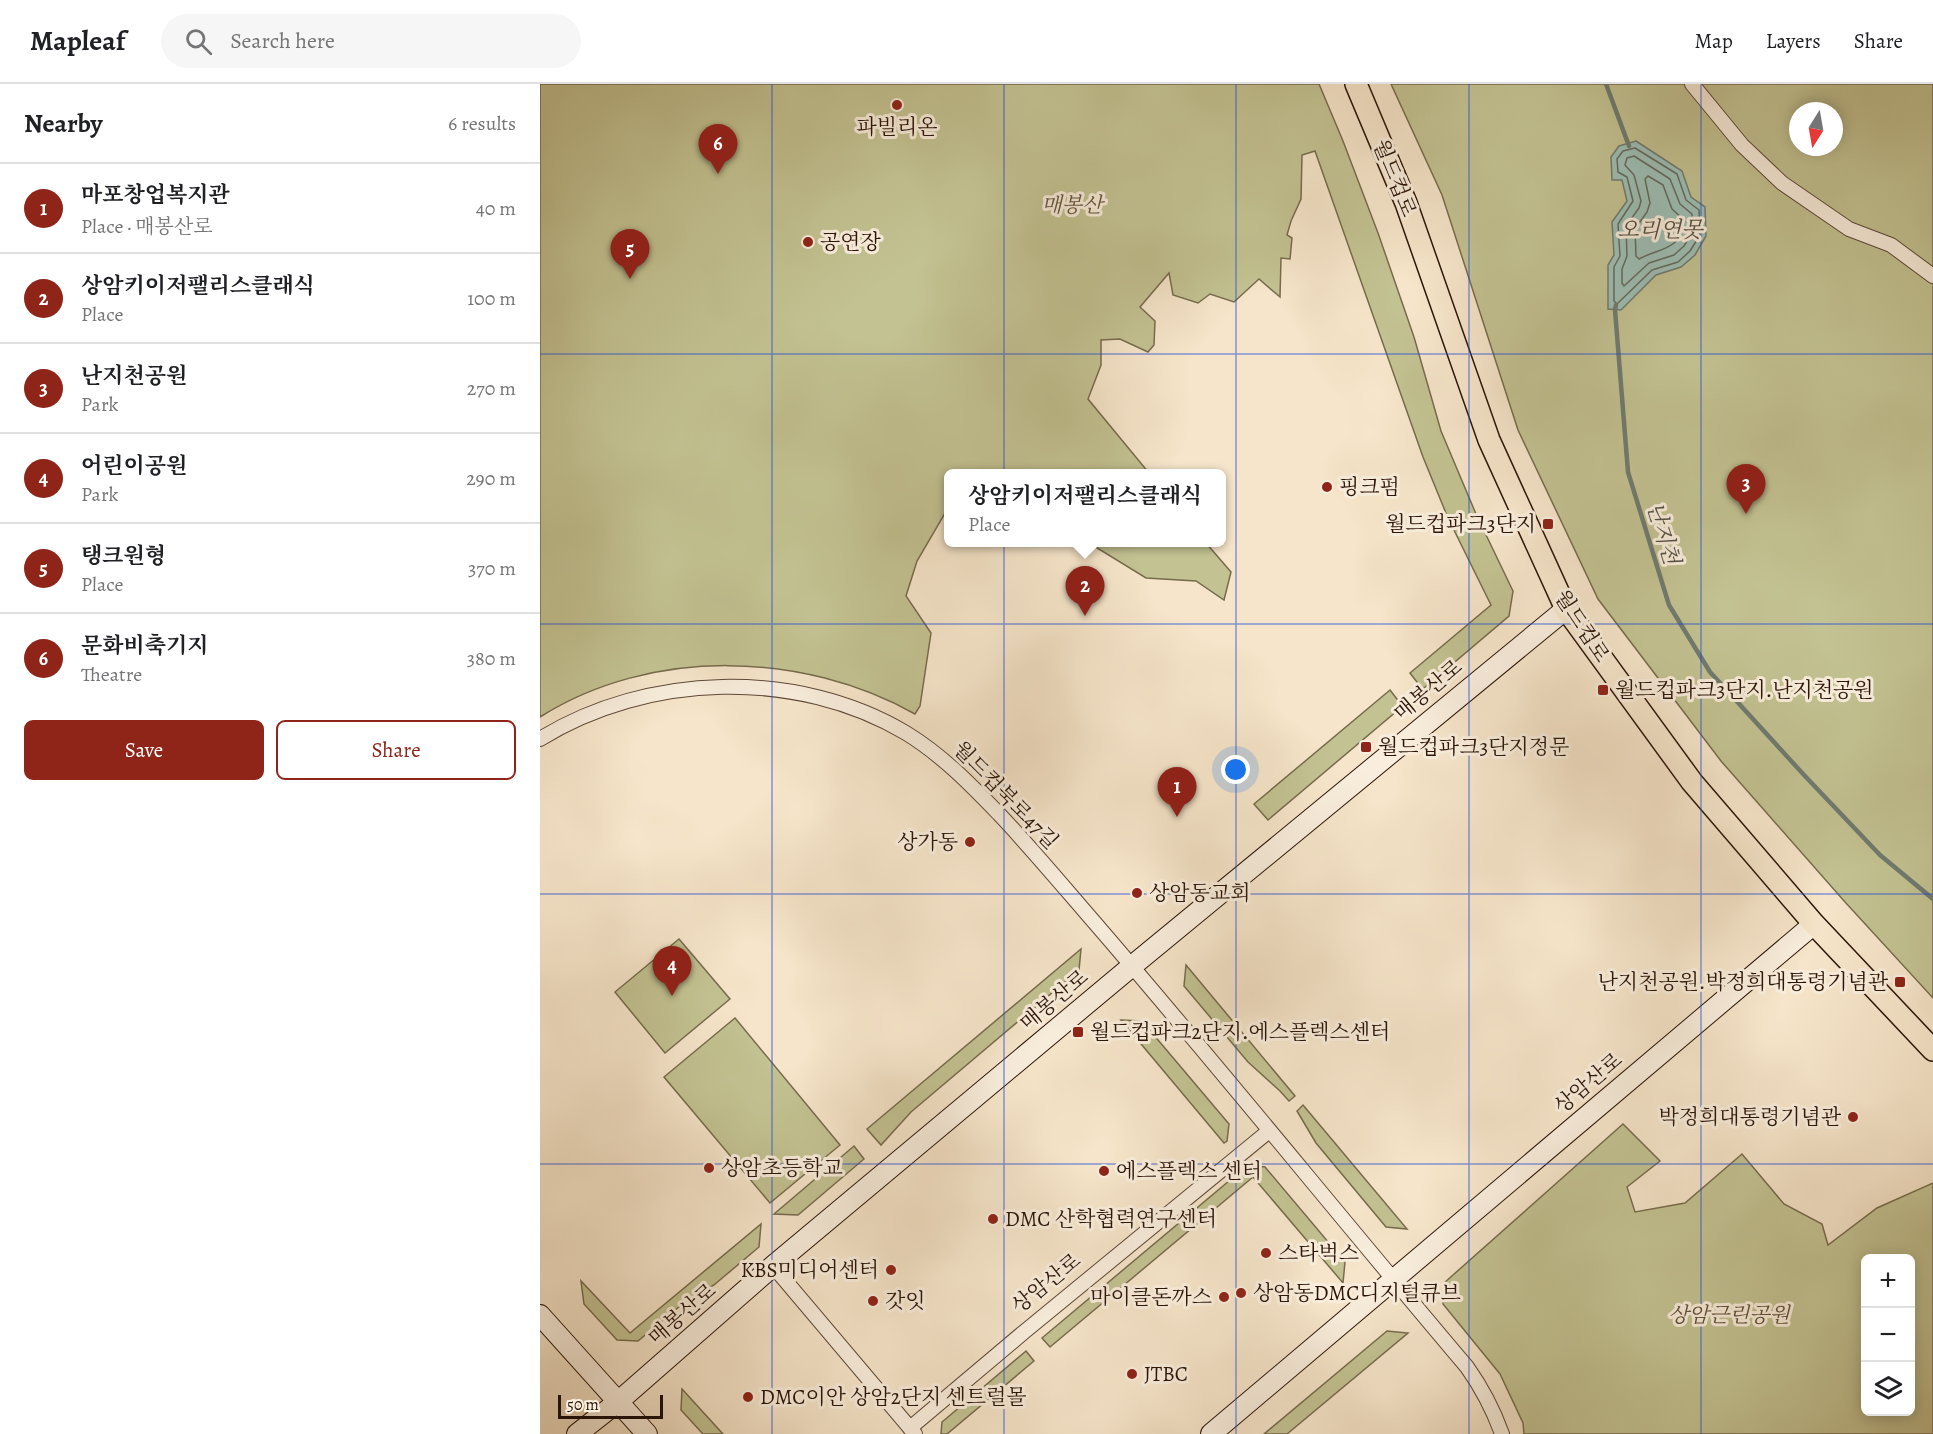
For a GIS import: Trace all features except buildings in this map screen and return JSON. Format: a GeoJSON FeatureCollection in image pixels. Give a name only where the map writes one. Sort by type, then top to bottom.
{"type":"FeatureCollection","features":[{"type":"Feature","properties":{"kind":"main road","name":"월드컵로"},"geometry":{"type":"LineString","coordinates":[[1356,84],[1406,203],[1489,440],[1566,609],[1692,782],[1814,924],[1933,1050]]}},
{"type":"Feature","properties":{"kind":"main road","name":"매봉산로"},"geometry":{"type":"LineString","coordinates":[[577,1434],[619,1401],[773,1266],[1132,966],[1566,609]]}},
{"type":"Feature","properties":{"kind":"main road","name":"상암산로"},"geometry":{"type":"LineString","coordinates":[[1210,1434],[1814,924]]}},
{"type":"Feature","properties":{"kind":"main road"},"geometry":{"type":"LineString","coordinates":[[540,1315],[647,1434]]}},
{"type":"Feature","properties":{"kind":"street"},"geometry":{"type":"LineString","coordinates":[[1692,84],[1742,145],[1782,183],[1849,229],[1891,246],[1933,276]]}},
{"type":"Feature","properties":{"kind":"street","name":"월드컵북로47길"},"geometry":{"type":"LineString","coordinates":[[540,739],[594,712],[637,698],[682,689],[713,687],[785,691],[826,699],[866,714],[904,732],[939,755],[970,784],[1015,831],[1132,966]]}},
{"type":"Feature","properties":{"kind":"street"},"geometry":{"type":"LineString","coordinates":[[1132,966],[1467,1366],[1483,1388],[1502,1434]]}},
{"type":"Feature","properties":{"kind":"street","name":"상암산로"},"geometry":{"type":"LineString","coordinates":[[773,1266],[913,1431],[1023,1332],[1269,1131]]}},
{"type":"Feature","properties":{"kind":"green space","name":"매봉산"},"geometry":{"type":"Polygon","coordinates":[[[540,84],[1319,84],[1378,233],[1414,337],[1441,431],[1476,514],[1513,591],[1509,616],[1424,688],[1410,673],[1491,605],[1448,518],[1423,457],[1315,151],[1302,155],[1301,199],[1287,235],[1292,238],[1290,259],[1281,258],[1280,297],[1259,279],[1234,302],[1210,294],[1198,303],[1173,295],[1169,273],[1140,307],[1155,321],[1154,345],[1148,352],[1120,339],[1101,340],[1101,365],[1088,399],[1146,469],[944,469],[944,515],[917,561],[906,596],[931,633],[920,706],[915,714],[871,693],[825,678],[776,669],[727,666],[678,669],[630,678],[583,694],[540,717],[540,84]]]}},
{"type":"Feature","properties":{"kind":"green space"},"geometry":{"type":"Polygon","coordinates":[[[1391,84],[1933,84],[1933,998],[1721,761],[1598,599],[1518,430],[1442,195],[1391,84]]]}},
{"type":"Feature","properties":{"kind":"green space"},"geometry":{"type":"Polygon","coordinates":[[[1096,547],[1209,547],[1231,572],[1224,600],[1196,581],[1146,578],[1096,547]]]}},
{"type":"Feature","properties":{"kind":"green space"},"geometry":{"type":"Polygon","coordinates":[[[1390,690],[1400,703],[1398,710],[1268,820],[1254,804],[1390,690]]]}},
{"type":"Feature","properties":{"kind":"green space"},"geometry":{"type":"Polygon","coordinates":[[[679,939],[730,999],[665,1053],[615,992],[679,939]]]}},
{"type":"Feature","properties":{"kind":"green space"},"geometry":{"type":"Polygon","coordinates":[[[1081,949],[1079,970],[911,1112],[881,1145],[867,1129],[1081,949]]]}},
{"type":"Feature","properties":{"kind":"green space"},"geometry":{"type":"Polygon","coordinates":[[[1186,965],[1295,1096],[1289,1101],[1248,1062],[1184,986],[1186,965]]]}},
{"type":"Feature","properties":{"kind":"green space"},"geometry":{"type":"Polygon","coordinates":[[[735,1018],[840,1145],[770,1203],[664,1077],[735,1018]]]}},
{"type":"Feature","properties":{"kind":"green space"},"geometry":{"type":"Polygon","coordinates":[[[1121,1020],[1142,1021],[1229,1124],[1227,1141],[1224,1143],[1121,1020]]]}},
{"type":"Feature","properties":{"kind":"green space"},"geometry":{"type":"Polygon","coordinates":[[[1303,1105],[1407,1229],[1386,1227],[1316,1143],[1297,1111],[1303,1105]]]}},
{"type":"Feature","properties":{"kind":"green space","name":"상암근린공원"},"geometry":{"type":"Polygon","coordinates":[[[1623,1124],[1660,1161],[1627,1187],[1635,1212],[1685,1203],[1742,1154],[1784,1204],[1822,1224],[1828,1245],[1877,1208],[1933,1183],[1933,1434],[1524,1434],[1523,1423],[1500,1374],[1443,1304],[1444,1283],[1623,1124]]]}},
{"type":"Feature","properties":{"kind":"green space"},"geometry":{"type":"Polygon","coordinates":[[[854,1146],[864,1159],[798,1215],[774,1214],[854,1146]]]}},
{"type":"Feature","properties":{"kind":"green space"},"geometry":{"type":"Polygon","coordinates":[[[1248,1165],[1265,1167],[1345,1262],[1343,1283],[1253,1177],[1050,1347],[1042,1338],[1248,1165]]]}},
{"type":"Feature","properties":{"kind":"green space"},"geometry":{"type":"Polygon","coordinates":[[[761,1224],[759,1247],[714,1285],[686,1301],[638,1341],[617,1340],[584,1304],[581,1281],[630,1333],[761,1224]]]}},
{"type":"Feature","properties":{"kind":"green space"},"geometry":{"type":"Polygon","coordinates":[[[1387,1331],[1408,1333],[1287,1434],[1264,1434],[1387,1331]]]}},
{"type":"Feature","properties":{"kind":"green space"},"geometry":{"type":"Polygon","coordinates":[[[1026,1351],[1034,1361],[947,1434],[941,1434],[942,1422],[1026,1351]]]}},
{"type":"Feature","properties":{"kind":"green space"},"geometry":{"type":"Polygon","coordinates":[[[682,1389],[723,1434],[703,1434],[681,1410],[682,1389]]]}},
{"type":"Feature","properties":{"kind":"water","name":"오리연못"},"geometry":{"type":"Polygon","coordinates":[[[1636,141],[1682,171],[1691,197],[1705,207],[1706,236],[1695,255],[1681,267],[1656,275],[1621,310],[1608,309],[1608,265],[1614,255],[1612,222],[1627,201],[1622,180],[1612,180],[1611,157],[1619,146],[1636,141]]]}},
{"type":"Feature","properties":{"kind":"waterway","name":"난지천"},"geometry":{"type":"LineString","coordinates":[[1606,84],[1629,146]]}},
{"type":"Feature","properties":{"kind":"waterway","name":"난지천"},"geometry":{"type":"LineString","coordinates":[[1616,305],[1628,472],[1669,605],[1710,672],[1880,855],[1933,899]]}},
{"type":"Feature","properties":{"kind":"place","name":"파빌리온"},"geometry":{"type":"Point","coordinates":[897,105]}},
{"type":"Feature","properties":{"kind":"place","name":"문화비축기지"},"geometry":{"type":"Point","coordinates":[718,174]}},
{"type":"Feature","properties":{"kind":"place","name":"공연장"},"geometry":{"type":"Point","coordinates":[808,242]}},
{"type":"Feature","properties":{"kind":"place","name":"탱크원형"},"geometry":{"type":"Point","coordinates":[630,279]}},
{"type":"Feature","properties":{"kind":"place","name":"핑크펌"},"geometry":{"type":"Point","coordinates":[1327,487]}},
{"type":"Feature","properties":{"kind":"place","name":"난지천공원"},"geometry":{"type":"Point","coordinates":[1746,514]}},
{"type":"Feature","properties":{"kind":"place","name":"월드컵파크3단지"},"geometry":{"type":"Point","coordinates":[1548,524]}},
{"type":"Feature","properties":{"kind":"place","name":"상암키이저팰리스클래식"},"geometry":{"type":"Point","coordinates":[1085,616]}},
{"type":"Feature","properties":{"kind":"place","name":"월드컵파크3단지.난지천공원"},"geometry":{"type":"Point","coordinates":[1603,690]}},
{"type":"Feature","properties":{"kind":"place","name":"월드컵파크3단지정문"},"geometry":{"type":"Point","coordinates":[1366,747]}},
{"type":"Feature","properties":{"kind":"place","name":"마포창업복지관"},"geometry":{"type":"Point","coordinates":[1177,817]}},
{"type":"Feature","properties":{"kind":"place","name":"상가동"},"geometry":{"type":"Point","coordinates":[970,842]}},
{"type":"Feature","properties":{"kind":"place","name":"상암동교회"},"geometry":{"type":"Point","coordinates":[1137,893]}},
{"type":"Feature","properties":{"kind":"place","name":"난지천공원.박정희대통령기념관"},"geometry":{"type":"Point","coordinates":[1900,982]}},
{"type":"Feature","properties":{"kind":"place","name":"어린이공원"},"geometry":{"type":"Point","coordinates":[672,996]}},
{"type":"Feature","properties":{"kind":"place","name":"월드컵파크2단지.에스플렉스센터"},"geometry":{"type":"Point","coordinates":[1078,1032]}},
{"type":"Feature","properties":{"kind":"place","name":"박정희대통령기념관"},"geometry":{"type":"Point","coordinates":[1853,1117]}},
{"type":"Feature","properties":{"kind":"place","name":"상암초등학교"},"geometry":{"type":"Point","coordinates":[709,1168]}},
{"type":"Feature","properties":{"kind":"place","name":"에스플렉스 센터"},"geometry":{"type":"Point","coordinates":[1104,1171]}},
{"type":"Feature","properties":{"kind":"place","name":"DMC 산학협력연구센터"},"geometry":{"type":"Point","coordinates":[993,1219]}},
{"type":"Feature","properties":{"kind":"place","name":"스타벅스"},"geometry":{"type":"Point","coordinates":[1266,1253]}},
{"type":"Feature","properties":{"kind":"place","name":"KBS미디어센터"},"geometry":{"type":"Point","coordinates":[891,1270]}},
{"type":"Feature","properties":{"kind":"place","name":"상암동DMC디지털큐브"},"geometry":{"type":"Point","coordinates":[1241,1293]}},
{"type":"Feature","properties":{"kind":"place","name":"마이클돈까스"},"geometry":{"type":"Point","coordinates":[1224,1297]}},
{"type":"Feature","properties":{"kind":"place","name":"갓잇"},"geometry":{"type":"Point","coordinates":[873,1301]}},
{"type":"Feature","properties":{"kind":"place","name":"JTBC"},"geometry":{"type":"Point","coordinates":[1132,1374]}},
{"type":"Feature","properties":{"kind":"place","name":"DMC이안 상암2단지 센트럴몰"},"geometry":{"type":"Point","coordinates":[748,1397]}}]}
